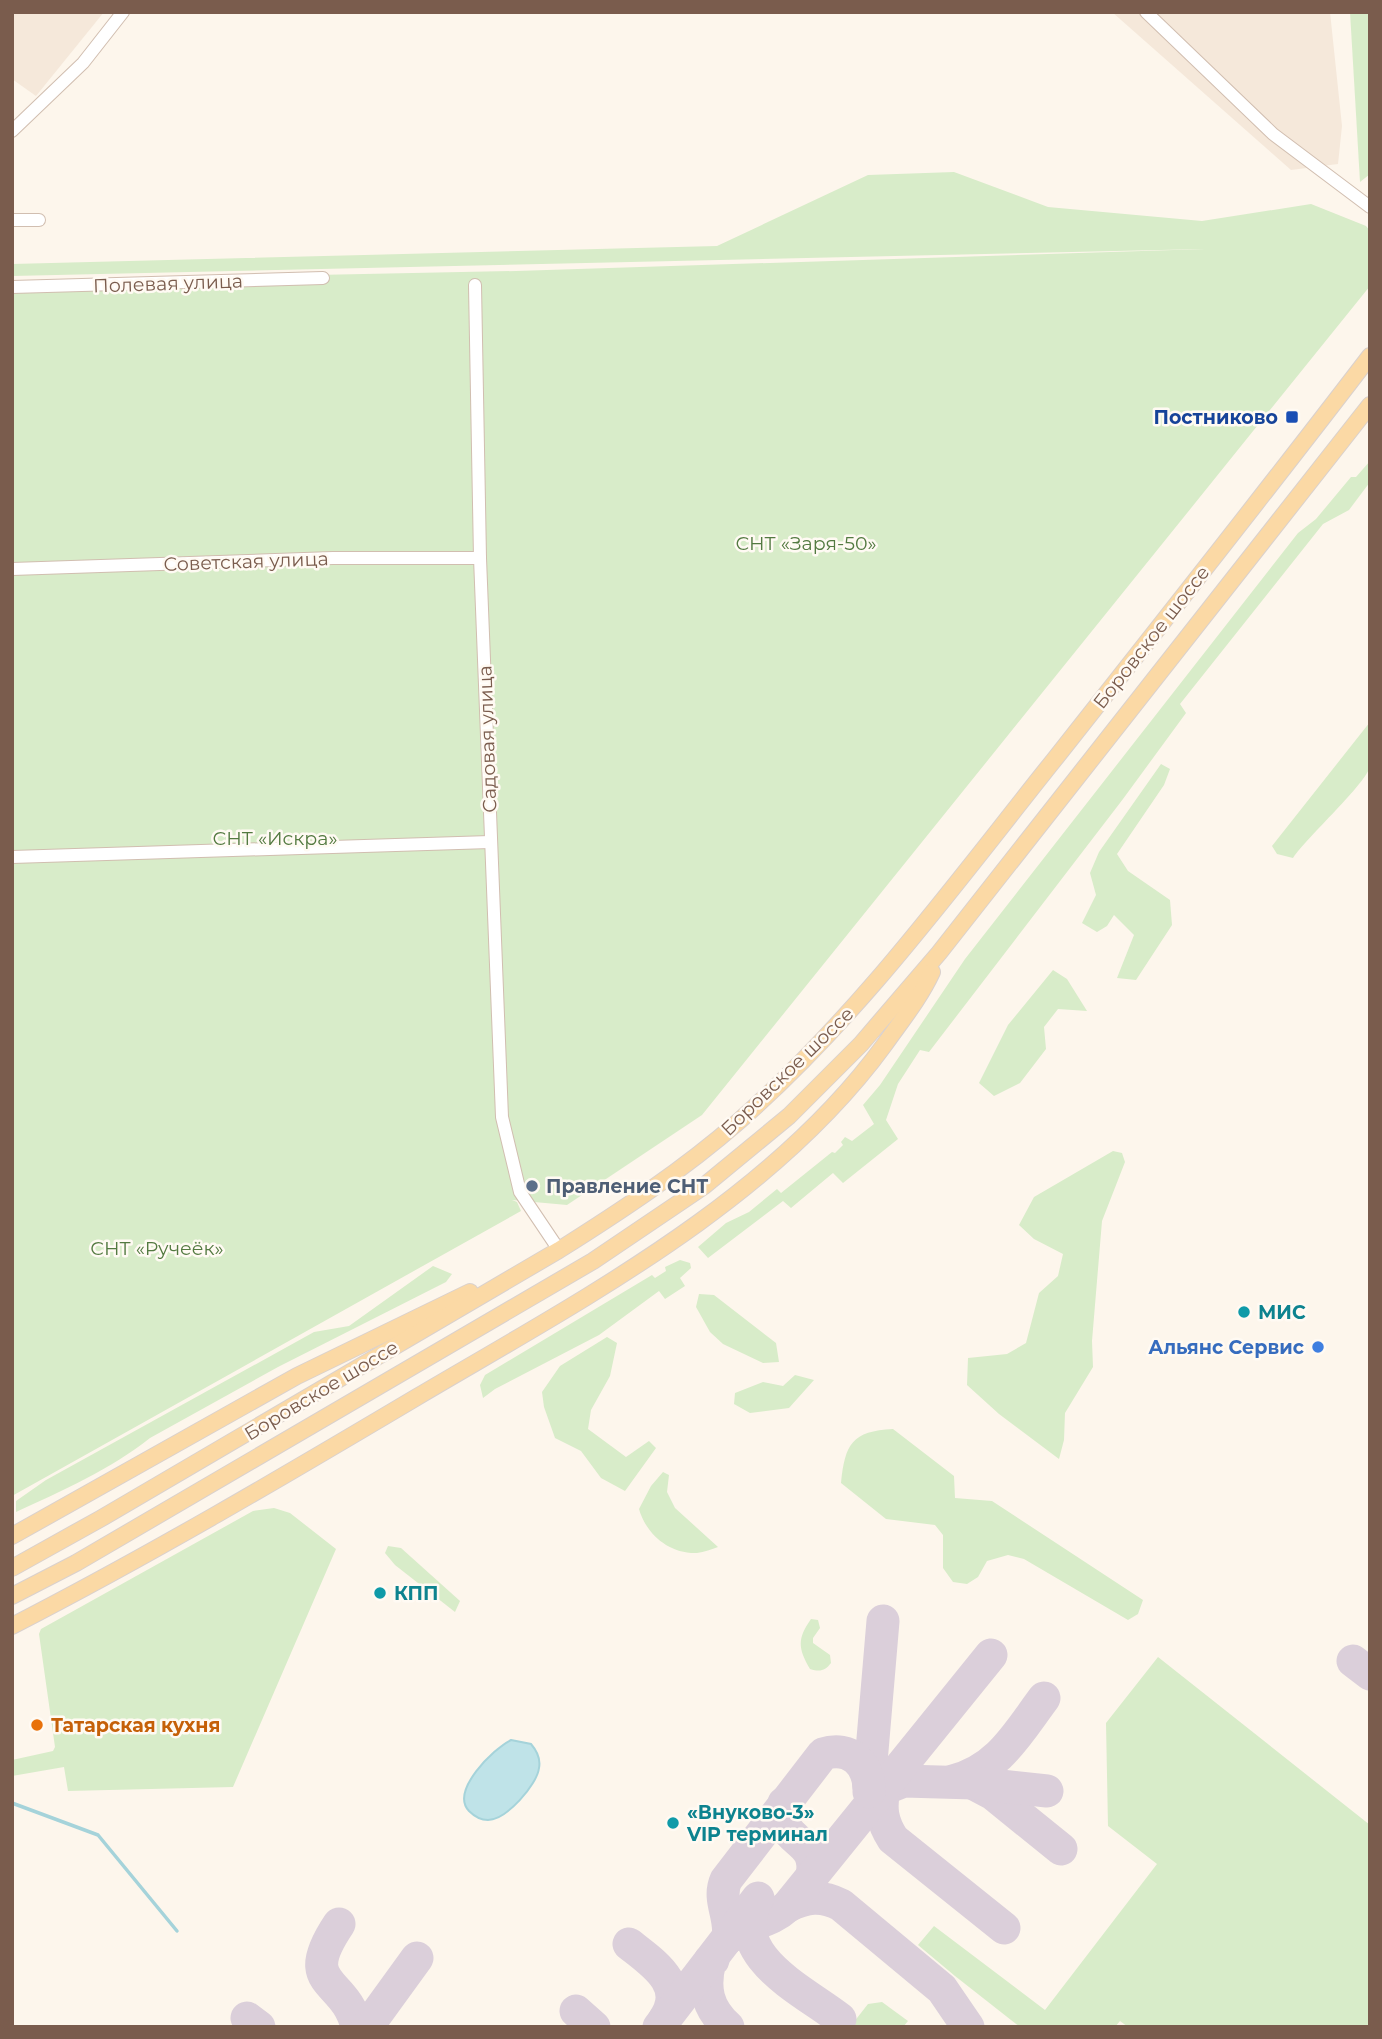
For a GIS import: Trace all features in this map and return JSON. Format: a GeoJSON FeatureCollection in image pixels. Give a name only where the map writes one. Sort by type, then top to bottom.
{"type":"FeatureCollection","features":[{"type":"Feature","properties":{"kind":"main road","name":"Боровское шоссе"},"geometry":{"type":"LineString","coordinates":[[12,1568],[559,1250],[630,1204],[719,1138],[793,1071],[914,936],[1370,356]]}},
{"type":"Feature","properties":{"kind":"main road","name":"Боровское шоссе"},"geometry":{"type":"LineString","coordinates":[[12,1596],[76,1563],[593,1261],[704,1186],[803,1103],[876,1028],[939,953],[1370,405]]}},
{"type":"Feature","properties":{"kind":"main road"},"geometry":{"type":"LineString","coordinates":[[12,1626],[280,1479],[612,1281],[677,1238],[745,1185],[840,1100],[916,1002],[939,953]]}},
{"type":"Feature","properties":{"kind":"main road"},"geometry":{"type":"LineString","coordinates":[[12,1536],[297,1376],[448,1301],[508,1279]]}},
{"type":"Feature","properties":{"kind":"street"},"geometry":{"type":"LineString","coordinates":[[12,131],[83,63],[123,12]]}},
{"type":"Feature","properties":{"kind":"street"},"geometry":{"type":"LineString","coordinates":[[1146,12],[1273,134],[1370,207]]}},
{"type":"Feature","properties":{"kind":"street"},"geometry":{"type":"LineString","coordinates":[[12,220],[39,220]]}},
{"type":"Feature","properties":{"kind":"street","name":"Полевая улица"},"geometry":{"type":"LineString","coordinates":[[12,287],[323,278]]}},
{"type":"Feature","properties":{"kind":"street","name":"Садовая улица"},"geometry":{"type":"LineString","coordinates":[[475,285],[480,558],[502,1117],[520,1192],[559,1250]]}},
{"type":"Feature","properties":{"kind":"street","name":"Советская улица"},"geometry":{"type":"LineString","coordinates":[[12,569],[333,558],[480,558]]}},
{"type":"Feature","properties":{"kind":"street"},"geometry":{"type":"LineString","coordinates":[[12,857],[490,842]]}},
{"type":"Feature","properties":{"kind":"shaded area"},"geometry":{"type":"Polygon","coordinates":[[[12,12],[104,12],[36,96],[12,79],[12,12]]]}},
{"type":"Feature","properties":{"kind":"shaded area"},"geometry":{"type":"Polygon","coordinates":[[[1112,12],[1330,12],[1342,126],[1338,164],[1291,170],[1112,12]]]}},
{"type":"Feature","properties":{"kind":"green space"},"geometry":{"type":"Polygon","coordinates":[[[1350,12],[1370,12],[1370,174],[1360,182],[1350,12]]]}},
{"type":"Feature","properties":{"kind":"green space"},"geometry":{"type":"Polygon","coordinates":[[[954,172],[1048,207],[1202,221],[1311,204],[1366,226],[1370,231],[1370,286],[702,1115],[567,1205],[512,1200],[517,1202],[521,1211],[12,1496],[12,281],[516,271],[1205,249],[12,276],[12,264],[717,246],[868,175],[954,172]]]}},
{"type":"Feature","properties":{"kind":"green space"},"geometry":{"type":"Polygon","coordinates":[[[1370,461],[1370,482],[1349,510],[1323,524],[1180,704],[1186,713],[1123,799],[929,1052],[920,1050],[898,1084],[886,1120],[898,1139],[843,1183],[833,1173],[791,1208],[783,1201],[708,1258],[698,1247],[726,1223],[749,1212],[777,1189],[781,1193],[832,1152],[835,1153],[843,1145],[841,1142],[845,1137],[852,1141],[874,1124],[863,1105],[880,1085],[965,959],[1298,533],[1316,519],[1351,477],[1356,477],[1370,461]]]}},
{"type":"Feature","properties":{"kind":"green space"},"geometry":{"type":"Polygon","coordinates":[[[1370,722],[1371,761],[1359,785],[1293,858],[1277,854],[1272,846],[1370,722]]]}},
{"type":"Feature","properties":{"kind":"green space"},"geometry":{"type":"Polygon","coordinates":[[[1161,764],[1170,769],[1164,785],[1117,854],[1128,871],[1170,900],[1172,925],[1136,980],[1117,978],[1134,935],[1114,915],[1107,926],[1097,932],[1082,923],[1096,895],[1090,873],[1099,852],[1161,764]]]}},
{"type":"Feature","properties":{"kind":"green space"},"geometry":{"type":"Polygon","coordinates":[[[1053,970],[1067,979],[1087,1011],[1058,1009],[1044,1027],[1046,1049],[1020,1083],[994,1096],[979,1083],[1008,1025],[1053,970]]]}},
{"type":"Feature","properties":{"kind":"green space"},"geometry":{"type":"Polygon","coordinates":[[[1113,1151],[1122,1153],[1125,1162],[1102,1221],[1092,1341],[1093,1367],[1065,1413],[1064,1440],[1059,1459],[999,1414],[967,1385],[968,1358],[1007,1354],[1026,1343],[1039,1293],[1058,1276],[1063,1254],[1034,1239],[1019,1225],[1034,1197],[1113,1151]]]}},
{"type":"Feature","properties":{"kind":"green space"},"geometry":{"type":"Polygon","coordinates":[[[680,1260],[690,1263],[691,1268],[680,1278],[685,1286],[665,1299],[659,1291],[599,1335],[495,1389],[483,1398],[480,1385],[485,1375],[652,1275],[655,1278],[666,1271],[665,1267],[680,1260]]]}},
{"type":"Feature","properties":{"kind":"green space"},"geometry":{"type":"Polygon","coordinates":[[[433,1266],[452,1274],[446,1282],[278,1367],[150,1438],[103,1470],[16,1512],[16,1501],[46,1480],[314,1332],[349,1326],[433,1266]]]}},
{"type":"Feature","properties":{"kind":"green space"},"geometry":{"type":"Polygon","coordinates":[[[699,1294],[714,1295],[776,1343],[779,1362],[763,1363],[723,1344],[710,1332],[696,1307],[699,1294]]]}},
{"type":"Feature","properties":{"kind":"green space"},"geometry":{"type":"Polygon","coordinates":[[[607,1337],[617,1343],[610,1376],[591,1410],[588,1429],[626,1457],[649,1441],[656,1448],[625,1491],[601,1478],[581,1451],[555,1438],[544,1407],[542,1392],[560,1366],[607,1337]]]}},
{"type":"Feature","properties":{"kind":"green space"},"geometry":{"type":"Polygon","coordinates":[[[795,1375],[814,1380],[789,1408],[750,1413],[734,1404],[735,1393],[763,1382],[783,1386],[795,1375]]]}},
{"type":"Feature","properties":{"kind":"green space"},"geometry":{"type":"Polygon","coordinates":[[[893,1429],[954,1476],[955,1498],[992,1501],[1143,1600],[1138,1614],[1128,1620],[1024,1559],[1008,1555],[987,1561],[978,1577],[967,1584],[953,1582],[943,1568],[943,1535],[935,1525],[886,1519],[841,1483],[845,1458],[853,1442],[868,1433],[893,1429]]]}},
{"type":"Feature","properties":{"kind":"green space"},"geometry":{"type":"Polygon","coordinates":[[[663,1472],[669,1475],[667,1492],[675,1508],[718,1547],[697,1553],[677,1550],[660,1541],[647,1527],[639,1509],[651,1486],[663,1472]]]}},
{"type":"Feature","properties":{"kind":"green space"},"geometry":{"type":"Polygon","coordinates":[[[274,1508],[290,1513],[336,1549],[233,1787],[68,1791],[64,1767],[12,1776],[12,1760],[53,1751],[55,1747],[39,1634],[41,1629],[253,1511],[274,1508]]]}},
{"type":"Feature","properties":{"kind":"green space"},"geometry":{"type":"Polygon","coordinates":[[[388,1546],[401,1548],[460,1601],[455,1612],[395,1565],[385,1553],[388,1546]]]}},
{"type":"Feature","properties":{"kind":"green space"},"geometry":{"type":"Polygon","coordinates":[[[811,1619],[818,1620],[820,1628],[813,1638],[813,1643],[830,1655],[831,1663],[822,1670],[810,1669],[801,1649],[803,1632],[811,1619]]]}},
{"type":"Feature","properties":{"kind":"green space"},"geometry":{"type":"Polygon","coordinates":[[[1158,1657],[1370,1825],[1370,2027],[1128,2027],[1120,2021],[1115,2027],[1020,2027],[918,1945],[934,1926],[1045,2010],[1157,1864],[1108,1826],[1106,1723],[1158,1657]]]}},
{"type":"Feature","properties":{"kind":"green space"},"geometry":{"type":"Polygon","coordinates":[[[882,2002],[908,2021],[903,2027],[850,2027],[868,2004],[882,2002]]]}},
{"type":"Feature","properties":{"kind":"water"},"geometry":{"type":"Polygon","coordinates":[[[511,1740],[531,1744],[538,1755],[537,1775],[527,1792],[503,1814],[488,1820],[475,1816],[465,1803],[469,1782],[494,1752],[511,1740]]]}},
{"type":"Feature","properties":{"kind":"waterway"},"geometry":{"type":"LineString","coordinates":[[12,1803],[98,1835],[177,1931]]}},
{"type":"Feature","properties":{"kind":"taxiway"},"geometry":{"type":"LineString","coordinates":[[869,1786],[883,1621]]}},
{"type":"Feature","properties":{"kind":"taxiway"},"geometry":{"type":"LineString","coordinates":[[728,1938],[743,1928],[773,1917],[788,1906],[991,1655]]}},
{"type":"Feature","properties":{"kind":"taxiway"},"geometry":{"type":"LineString","coordinates":[[1353,1661],[1370,1674]]}},
{"type":"Feature","properties":{"kind":"taxiway"},"geometry":{"type":"LineString","coordinates":[[953,1781],[983,1768],[1006,1749],[1044,1698]]}},
{"type":"Feature","properties":{"kind":"taxiway"},"geometry":{"type":"LineString","coordinates":[[728,1938],[723,1895],[726,1880],[823,1754],[842,1752],[856,1759],[866,1773],[869,1792]]}},
{"type":"Feature","properties":{"kind":"taxiway"},"geometry":{"type":"LineString","coordinates":[[1004,1928],[893,1839],[883,1815],[884,1789],[904,1781],[974,1783],[1047,1791]]}},
{"type":"Feature","properties":{"kind":"taxiway"},"geometry":{"type":"LineString","coordinates":[[976,1785],[993,1794],[1061,1849]]}},
{"type":"Feature","properties":{"kind":"taxiway"},"geometry":{"type":"LineString","coordinates":[[784,1803],[785,1826],[810,1853],[813,1863],[812,1876]]}},
{"type":"Feature","properties":{"kind":"taxiway"},"geometry":{"type":"LineString","coordinates":[[659,2027],[758,1898],[751,1918],[752,1937],[760,1954],[789,1983],[840,2019]]}},
{"type":"Feature","properties":{"kind":"taxiway"},"geometry":{"type":"LineString","coordinates":[[788,1906],[814,1898],[841,1905],[942,1989],[968,2027]]}},
{"type":"Feature","properties":{"kind":"taxiway"},"geometry":{"type":"LineString","coordinates":[[339,1924],[327,1945],[322,1960],[323,1971],[351,2011],[357,2027]]}},
{"type":"Feature","properties":{"kind":"taxiway"},"geometry":{"type":"LineString","coordinates":[[629,1944],[657,1967],[670,1986],[672,1996],[664,2020]]}},
{"type":"Feature","properties":{"kind":"taxiway"},"geometry":{"type":"LineString","coordinates":[[367,2027],[417,1958]]}},
{"type":"Feature","properties":{"kind":"taxiway"},"geometry":{"type":"LineString","coordinates":[[713,1960],[710,1961],[708,1971],[708,1997],[715,2012],[728,2027]]}},
{"type":"Feature","properties":{"kind":"taxiway"},"geometry":{"type":"LineString","coordinates":[[576,2011],[594,2027]]}},
{"type":"Feature","properties":{"kind":"taxiway"},"geometry":{"type":"LineString","coordinates":[[247,2018],[259,2027]]}},
{"type":"Feature","properties":{"kind":"place","name":"Постниково"},"geometry":{"type":"Point","coordinates":[1292,417]}},
{"type":"Feature","properties":{"kind":"place","name":"Правление СНТ"},"geometry":{"type":"Point","coordinates":[532,1186]}},
{"type":"Feature","properties":{"kind":"place","name":"МИС"},"geometry":{"type":"Point","coordinates":[1244,1312]}},
{"type":"Feature","properties":{"kind":"place","name":"Альянс Сервис"},"geometry":{"type":"Point","coordinates":[1318,1347]}},
{"type":"Feature","properties":{"kind":"place","name":"КПП"},"geometry":{"type":"Point","coordinates":[380,1593]}},
{"type":"Feature","properties":{"kind":"place","name":"Татарская кухня"},"geometry":{"type":"Point","coordinates":[37,1725]}},
{"type":"Feature","properties":{"kind":"place","name":"«Внуково-3» VIP терминал"},"geometry":{"type":"Point","coordinates":[673,1823]}},
{"type":"Feature","properties":{"kind":"park label","name":"СНТ «Заря-50»"},"geometry":{"type":"Point","coordinates":[806,543]}},
{"type":"Feature","properties":{"kind":"park label","name":"СНТ «Искра»"},"geometry":{"type":"Point","coordinates":[275,838]}},
{"type":"Feature","properties":{"kind":"park label","name":"СНТ «Ручеёк»"},"geometry":{"type":"Point","coordinates":[157,1248]}}]}
